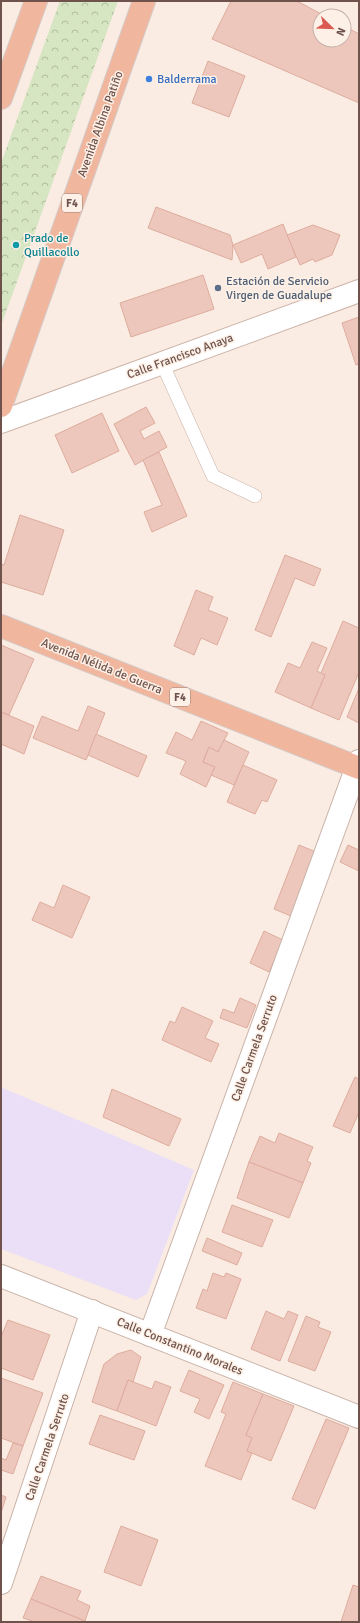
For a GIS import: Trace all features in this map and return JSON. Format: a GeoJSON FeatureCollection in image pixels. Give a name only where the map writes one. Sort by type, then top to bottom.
{"type":"FeatureCollection","features":[{"type":"Feature","properties":{"kind":"highway"},"geometry":{"type":"LineString","coordinates":[[1,98],[36,1]]}},
{"type":"Feature","properties":{"kind":"highway","name":"Avenida Albina Patiño"},"geometry":{"type":"LineString","coordinates":[[1,406],[144,1]]}},
{"type":"Feature","properties":{"kind":"highway","name":"Avenida Nélida de Guerra"},"geometry":{"type":"LineString","coordinates":[[1,626],[358,765]]}},
{"type":"Feature","properties":{"kind":"street","name":"Calle Francisco Anaya"},"geometry":{"type":"LineString","coordinates":[[1,422],[359,291]]}},
{"type":"Feature","properties":{"kind":"street","name":"Calle Carmela Serruto"},"geometry":{"type":"LineString","coordinates":[[150,1335],[358,765]]}},
{"type":"Feature","properties":{"kind":"street","name":"Calle Constantino Morales"},"geometry":{"type":"LineString","coordinates":[[1,1276],[359,1416]]}},
{"type":"Feature","properties":{"kind":"street","name":"Calle Carmela Serruto"},"geometry":{"type":"LineString","coordinates":[[1,1583],[92,1311]]}},
{"type":"Feature","properties":{"kind":"lane"},"geometry":{"type":"LineString","coordinates":[[162,363],[213,476],[255,496]]}},
{"type":"Feature","properties":{"kind":"shaded area"},"geometry":{"type":"Polygon","coordinates":[[[1,1087],[194,1170],[147,1294],[136,1300],[1,1249],[1,1087]]]}},
{"type":"Feature","properties":{"kind":"green space","name":"Prado de Quillacollo"},"geometry":{"type":"Polygon","coordinates":[[[60,1],[118,1],[1,326],[1,163],[60,1]]]}},
{"type":"Feature","properties":{"kind":"building"},"geometry":{"type":"Polygon","coordinates":[[[231,1],[297,1],[312,9],[312,48],[352,48],[352,30],[359,34],[359,103],[212,39],[231,1]]]}},
{"type":"Feature","properties":{"kind":"building"},"geometry":{"type":"Polygon","coordinates":[[[208,61],[245,76],[229,117],[192,103],[208,61]]]}},
{"type":"Feature","properties":{"kind":"building"},"geometry":{"type":"Polygon","coordinates":[[[156,207],[230,235],[233,245],[232,260],[148,228],[156,207]]]}},
{"type":"Feature","properties":{"kind":"building"},"geometry":{"type":"Polygon","coordinates":[[[283,224],[296,257],[268,269],[262,254],[241,263],[233,245],[283,224]]]}},
{"type":"Feature","properties":{"kind":"building"},"geometry":{"type":"Polygon","coordinates":[[[313,225],[340,235],[332,255],[315,262],[313,259],[300,265],[287,235],[313,225]]]}},
{"type":"Feature","properties":{"kind":"building"},"geometry":{"type":"Polygon","coordinates":[[[203,275],[214,309],[131,337],[120,303],[203,275]]]}},
{"type":"Feature","properties":{"kind":"building"},"geometry":{"type":"Polygon","coordinates":[[[359,317],[359,364],[356,365],[342,323],[359,317]]]}},
{"type":"Feature","properties":{"kind":"building"},"geometry":{"type":"Polygon","coordinates":[[[146,407],[155,423],[140,431],[144,439],[159,431],[167,447],[135,465],[114,424],[146,407]]]}},
{"type":"Feature","properties":{"kind":"building"},"geometry":{"type":"Polygon","coordinates":[[[102,413],[119,451],[72,473],[55,435],[102,413]]]}},
{"type":"Feature","properties":{"kind":"building"},"geometry":{"type":"Polygon","coordinates":[[[159,452],[187,516],[152,532],[144,512],[162,505],[143,460],[159,452]]]}},
{"type":"Feature","properties":{"kind":"building"},"geometry":{"type":"Polygon","coordinates":[[[20,515],[64,530],[43,595],[1,582],[1,564],[4,565],[20,515]]]}},
{"type":"Feature","properties":{"kind":"building"},"geometry":{"type":"Polygon","coordinates":[[[285,555],[321,569],[314,586],[295,578],[271,637],[255,630],[285,555]]]}},
{"type":"Feature","properties":{"kind":"building"},"geometry":{"type":"Polygon","coordinates":[[[196,590],[213,597],[208,610],[228,618],[217,645],[201,638],[194,655],[174,646],[196,590]]]}},
{"type":"Feature","properties":{"kind":"building"},"geometry":{"type":"Polygon","coordinates":[[[343,621],[359,628],[359,672],[339,720],[311,708],[325,675],[321,673],[343,621]]]}},
{"type":"Feature","properties":{"kind":"building"},"geometry":{"type":"Polygon","coordinates":[[[312,642],[327,648],[317,671],[325,675],[311,708],[275,692],[288,663],[300,668],[312,642]]]}},
{"type":"Feature","properties":{"kind":"building"},"geometry":{"type":"Polygon","coordinates":[[[1,645],[34,659],[9,715],[1,712],[1,645]]]}},
{"type":"Feature","properties":{"kind":"building"},"geometry":{"type":"Polygon","coordinates":[[[359,688],[359,723],[347,717],[359,688]]]}},
{"type":"Feature","properties":{"kind":"building"},"geometry":{"type":"Polygon","coordinates":[[[88,706],[105,713],[86,760],[33,738],[42,716],[78,731],[88,706]]]}},
{"type":"Feature","properties":{"kind":"building"},"geometry":{"type":"Polygon","coordinates":[[[1,712],[34,726],[24,754],[1,744],[1,712]]]}},
{"type":"Feature","properties":{"kind":"building"},"geometry":{"type":"Polygon","coordinates":[[[201,721],[228,733],[218,752],[209,747],[203,762],[215,767],[206,787],[180,774],[186,761],[166,753],[176,732],[192,740],[201,721]]]}},
{"type":"Feature","properties":{"kind":"building"},"geometry":{"type":"Polygon","coordinates":[[[96,734],[147,756],[138,777],[88,755],[96,734]]]}},
{"type":"Feature","properties":{"kind":"building"},"geometry":{"type":"Polygon","coordinates":[[[224,740],[249,752],[234,785],[211,775],[215,767],[203,762],[209,747],[218,752],[224,740]]]}},
{"type":"Feature","properties":{"kind":"building"},"geometry":{"type":"Polygon","coordinates":[[[243,765],[277,780],[267,802],[262,800],[255,814],[227,802],[243,765]]]}},
{"type":"Feature","properties":{"kind":"building"},"geometry":{"type":"Polygon","coordinates":[[[299,845],[316,852],[291,916],[274,909],[299,845]]]}},
{"type":"Feature","properties":{"kind":"building"},"geometry":{"type":"Polygon","coordinates":[[[348,845],[359,850],[359,871],[340,862],[348,845]]]}},
{"type":"Feature","properties":{"kind":"building"},"geometry":{"type":"Polygon","coordinates":[[[63,885],[90,897],[72,938],[32,920],[40,902],[54,908],[63,885]]]}},
{"type":"Feature","properties":{"kind":"building"},"geometry":{"type":"Polygon","coordinates":[[[264,931],[283,940],[269,972],[250,963],[264,931]]]}},
{"type":"Feature","properties":{"kind":"building"},"geometry":{"type":"Polygon","coordinates":[[[240,998],[256,1005],[247,1028],[220,1018],[223,1009],[234,1013],[240,998]]]}},
{"type":"Feature","properties":{"kind":"building"},"geometry":{"type":"Polygon","coordinates":[[[182,1007],[213,1021],[205,1038],[219,1044],[211,1062],[162,1040],[170,1021],[175,1023],[182,1007]]]}},
{"type":"Feature","properties":{"kind":"building"},"geometry":{"type":"Polygon","coordinates":[[[355,1077],[359,1079],[359,1112],[350,1133],[333,1126],[355,1077]]]}},
{"type":"Feature","properties":{"kind":"building"},"geometry":{"type":"Polygon","coordinates":[[[112,1089],[181,1119],[169,1146],[103,1117],[112,1089]]]}},
{"type":"Feature","properties":{"kind":"building"},"geometry":{"type":"Polygon","coordinates":[[[279,1133],[313,1147],[307,1161],[311,1163],[303,1183],[249,1162],[260,1136],[275,1143],[279,1133]]]}},
{"type":"Feature","properties":{"kind":"building"},"geometry":{"type":"Polygon","coordinates":[[[249,1162],[303,1183],[289,1218],[237,1198],[249,1162]]]}},
{"type":"Feature","properties":{"kind":"building"},"geometry":{"type":"Polygon","coordinates":[[[232,1205],[273,1220],[262,1247],[222,1232],[232,1205]]]}},
{"type":"Feature","properties":{"kind":"building"},"geometry":{"type":"Polygon","coordinates":[[[207,1238],[242,1253],[237,1265],[202,1251],[207,1238]]]}},
{"type":"Feature","properties":{"kind":"building"},"geometry":{"type":"Polygon","coordinates":[[[213,1273],[224,1277],[226,1273],[241,1279],[226,1319],[196,1308],[203,1289],[207,1291],[213,1273]]]}},
{"type":"Feature","properties":{"kind":"building"},"geometry":{"type":"Polygon","coordinates":[[[266,1311],[284,1319],[288,1311],[298,1315],[280,1361],[251,1349],[266,1311]]]}},
{"type":"Feature","properties":{"kind":"building"},"geometry":{"type":"Polygon","coordinates":[[[306,1316],[320,1322],[318,1327],[331,1332],[315,1371],[288,1361],[306,1316]]]}},
{"type":"Feature","properties":{"kind":"building"},"geometry":{"type":"Polygon","coordinates":[[[8,1320],[50,1335],[33,1380],[1,1368],[1,1337],[8,1320]]]}},
{"type":"Feature","properties":{"kind":"building"},"geometry":{"type":"Polygon","coordinates":[[[131,1350],[141,1357],[133,1382],[128,1380],[117,1411],[92,1402],[104,1364],[117,1354],[131,1350]]]}},
{"type":"Feature","properties":{"kind":"building"},"geometry":{"type":"Polygon","coordinates":[[[189,1370],[224,1385],[209,1419],[194,1412],[200,1399],[180,1391],[189,1370]]]}},
{"type":"Feature","properties":{"kind":"building"},"geometry":{"type":"Polygon","coordinates":[[[1,1378],[43,1393],[23,1446],[1,1438],[1,1378]]]}},
{"type":"Feature","properties":{"kind":"building"},"geometry":{"type":"Polygon","coordinates":[[[128,1380],[152,1389],[155,1381],[171,1387],[156,1426],[117,1411],[128,1380]]]}},
{"type":"Feature","properties":{"kind":"building"},"geometry":{"type":"Polygon","coordinates":[[[233,1382],[263,1394],[246,1435],[252,1438],[247,1451],[252,1453],[241,1480],[205,1466],[226,1414],[221,1412],[233,1382]]]}},
{"type":"Feature","properties":{"kind":"building"},"geometry":{"type":"Polygon","coordinates":[[[263,1394],[294,1406],[271,1461],[247,1451],[252,1438],[246,1435],[263,1394]]]}},
{"type":"Feature","properties":{"kind":"building"},"geometry":{"type":"Polygon","coordinates":[[[100,1415],[145,1431],[134,1460],[89,1444],[100,1415]]]}},
{"type":"Feature","properties":{"kind":"building"},"geometry":{"type":"Polygon","coordinates":[[[326,1419],[349,1428],[315,1509],[292,1499],[326,1419]]]}},
{"type":"Feature","properties":{"kind":"building"},"geometry":{"type":"Polygon","coordinates":[[[13,1443],[23,1446],[13,1474],[1,1470],[1,1458],[6,1460],[13,1443]]]}},
{"type":"Feature","properties":{"kind":"building"},"geometry":{"type":"Polygon","coordinates":[[[1,1495],[6,1497],[1,1513],[1,1495]]]}},
{"type":"Feature","properties":{"kind":"building"},"geometry":{"type":"Polygon","coordinates":[[[121,1526],[158,1540],[141,1586],[104,1572],[121,1526]]]}},
{"type":"Feature","properties":{"kind":"building"},"geometry":{"type":"Polygon","coordinates":[[[41,1576],[81,1591],[77,1600],[90,1606],[85,1621],[31,1599],[41,1576]]]}},
{"type":"Feature","properties":{"kind":"building"},"geometry":{"type":"Polygon","coordinates":[[[353,1585],[359,1587],[359,1622],[341,1622],[353,1585]]]}},
{"type":"Feature","properties":{"kind":"building"},"geometry":{"type":"Polygon","coordinates":[[[31,1599],[85,1621],[35,1622],[23,1618],[31,1599]]]}},
{"type":"Feature","properties":{"kind":"place","name":"Balderrama"},"geometry":{"type":"Point","coordinates":[149,79]}},
{"type":"Feature","properties":{"kind":"place","name":"Prado de Quillacollo"},"geometry":{"type":"Point","coordinates":[16,245]}},
{"type":"Feature","properties":{"kind":"place","name":"Estación de Servicio Virgen de Guadalupe"},"geometry":{"type":"Point","coordinates":[218,288]}}]}
